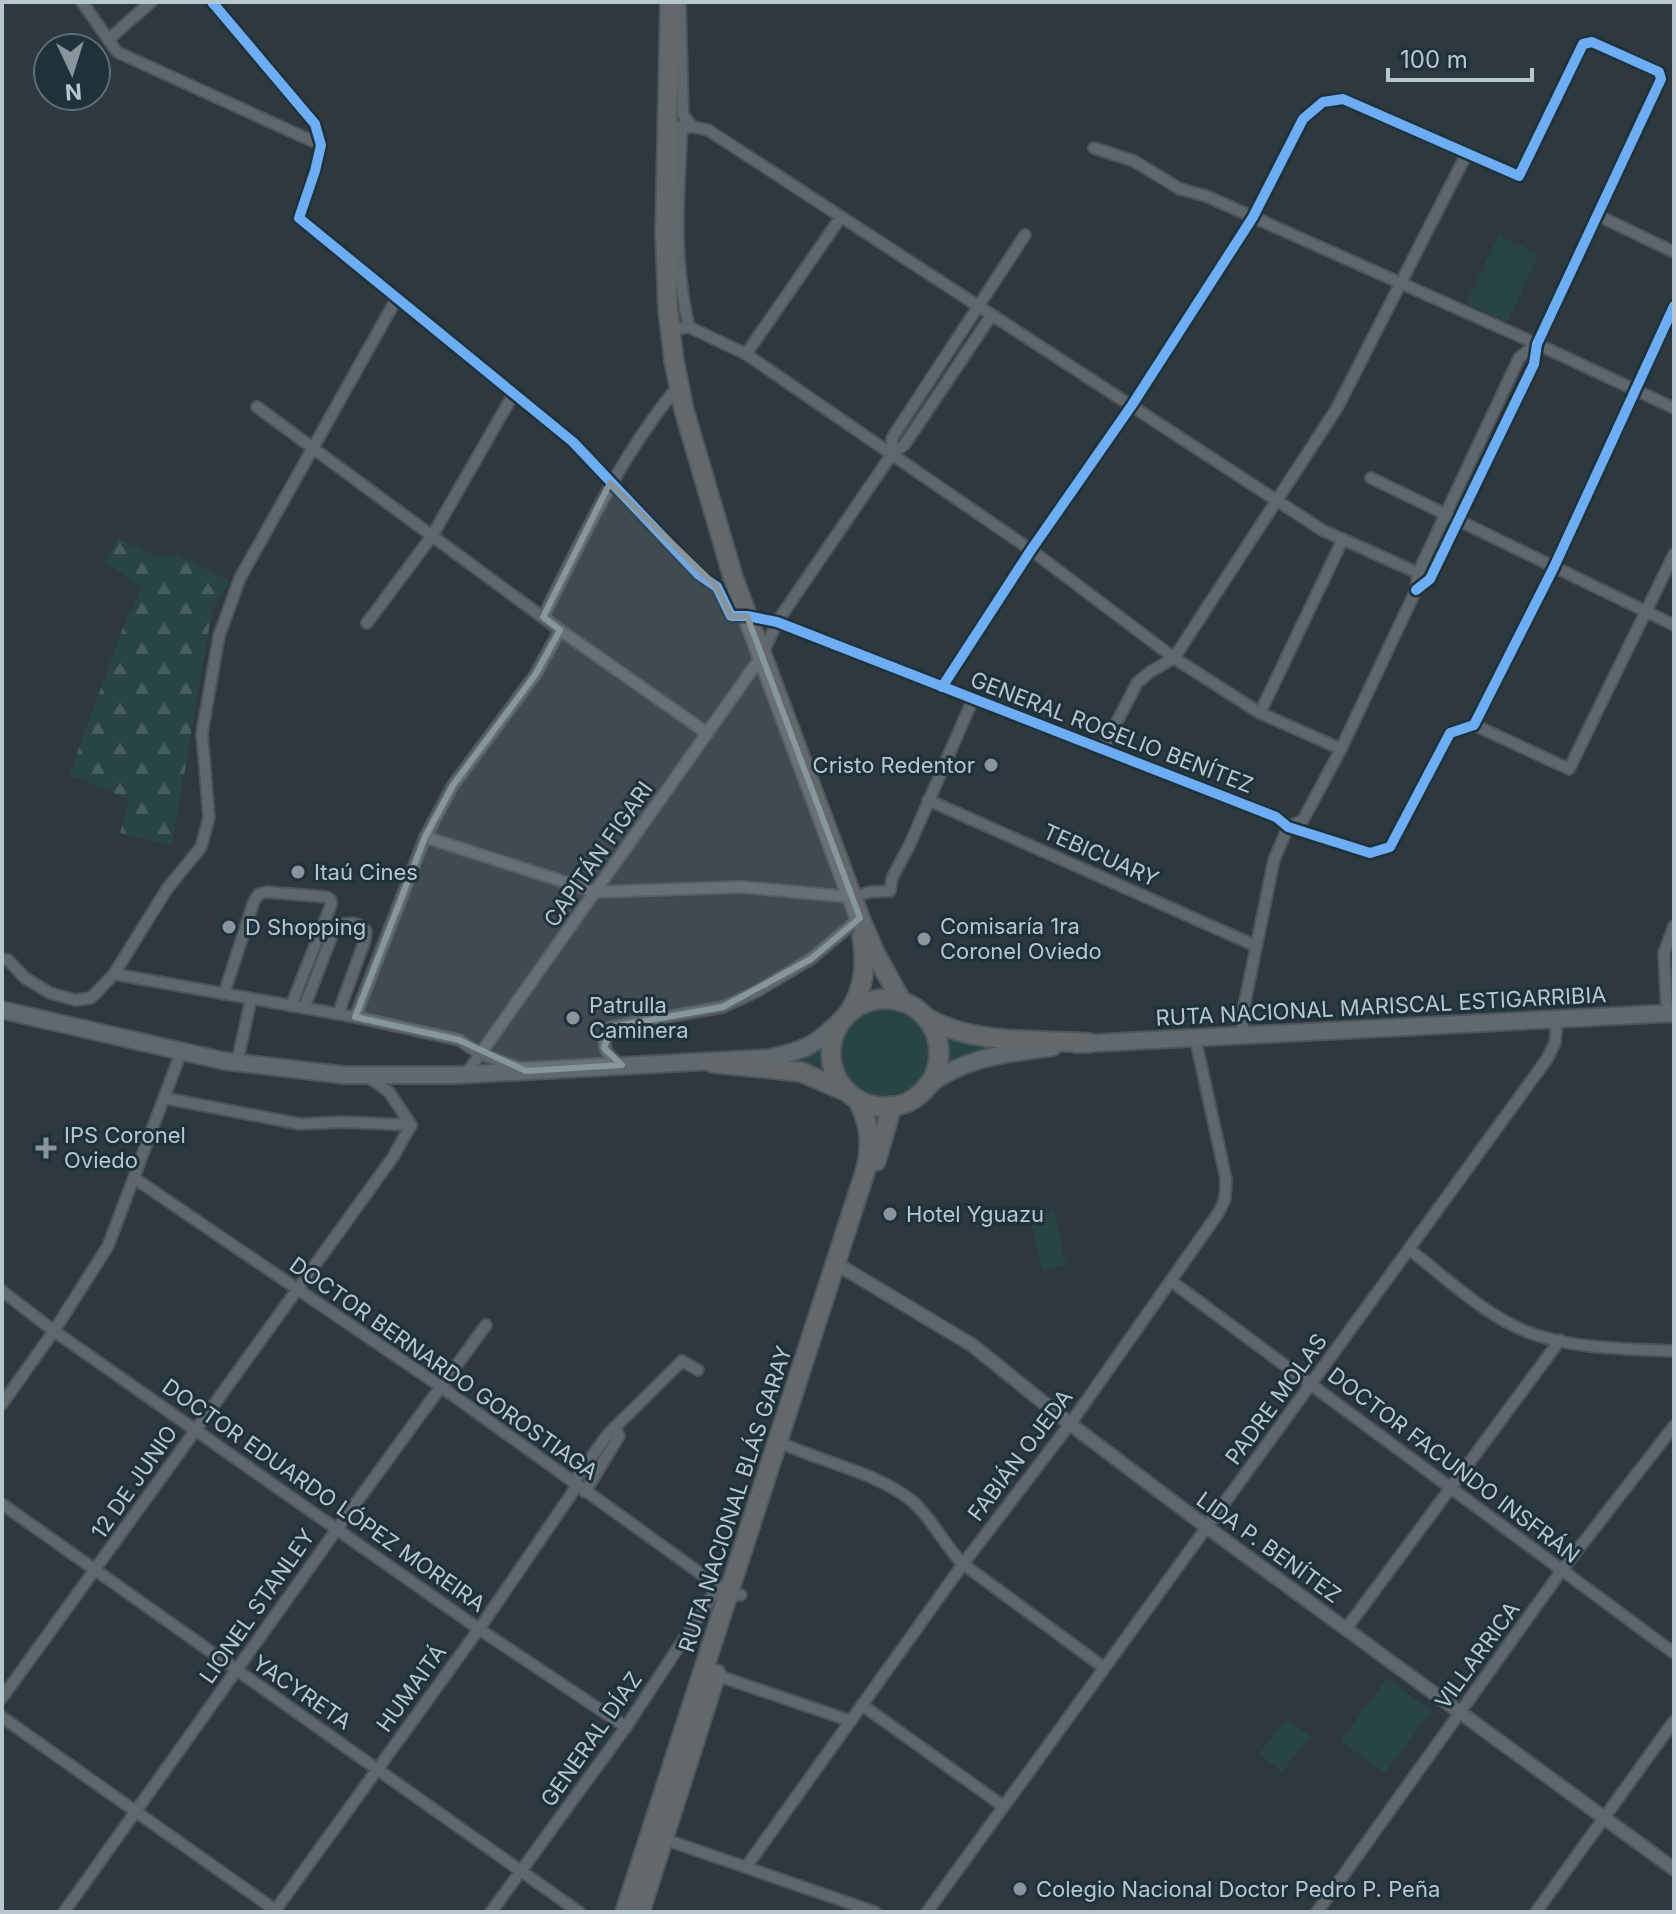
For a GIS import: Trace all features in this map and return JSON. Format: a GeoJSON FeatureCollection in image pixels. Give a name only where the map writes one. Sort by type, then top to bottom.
{"type":"FeatureCollection","features":[{"type":"Feature","properties":{"kind":"highway"},"geometry":{"type":"LineString","coordinates":[[670,2],[681,127],[665,233],[680,328],[679,385],[733,577],[761,657],[860,918],[902,1002]]}},
{"type":"Feature","properties":{"kind":"highway"},"geometry":{"type":"LineString","coordinates":[[852,1096],[834,1071],[831,1047],[835,1031],[864,980],[860,918]]}},
{"type":"Feature","properties":{"kind":"highway"},"geometry":{"type":"LineString","coordinates":[[846,1015],[870,1001],[886,999],[902,1002],[947,1029],[970,1035],[1089,1043]]}},
{"type":"Feature","properties":{"kind":"highway"},"geometry":{"type":"LineString","coordinates":[[713,1063],[801,1072],[827,1081],[868,1104],[892,1106],[905,1103],[927,1086],[935,1074],[939,1060],[938,1045],[934,1030],[926,1018]]}},
{"type":"Feature","properties":{"kind":"highway","name":"RUTA NACIONAL BLÁS GARAY"},"geometry":{"type":"LineString","coordinates":[[840,1268],[869,1158],[868,1122],[852,1096]]}},
{"type":"Feature","properties":{"kind":"highway","name":"RUTA NACIONAL BLÁS GARAY"},"geometry":{"type":"LineString","coordinates":[[640,1912],[657,1837],[729,1592],[784,1444],[892,1106]]}},
{"type":"Feature","properties":{"kind":"highway","name":"RUTA NACIONAL BLÁS GARAY"},"geometry":{"type":"LineString","coordinates":[[625,1912],[657,1837],[716,1675],[729,1592]]}},
{"type":"Feature","properties":{"kind":"main road"},"geometry":{"type":"LineString","coordinates":[[2,1010],[237,1063],[367,1076],[713,1063],[769,1058],[796,1053],[819,1042],[846,1015]]}},
{"type":"Feature","properties":{"kind":"main road","name":"RUTA NACIONAL MARISCAL ESTIGARRIBIA"},"geometry":{"type":"LineString","coordinates":[[927,1086],[946,1071],[982,1058],[1089,1043],[1670,1013]]}},
{"type":"Feature","properties":{"kind":"street"},"geometry":{"type":"LineString","coordinates":[[82,2],[104,32]]}},
{"type":"Feature","properties":{"kind":"street"},"geometry":{"type":"LineString","coordinates":[[112,36],[151,2]]}},
{"type":"Feature","properties":{"kind":"street"},"geometry":{"type":"LineString","coordinates":[[212,2],[315,124],[321,145],[299,218],[573,442],[698,574],[717,587],[731,616],[747,616]]}},
{"type":"Feature","properties":{"kind":"street"},"geometry":{"type":"LineString","coordinates":[[680,2],[681,127],[708,130],[1322,530],[1418,573]]}},
{"type":"Feature","properties":{"kind":"street"},"geometry":{"type":"LineString","coordinates":[[942,687],[1031,550],[1132,405],[1253,217],[1303,119],[1323,102],[1343,99],[1519,176],[1583,44],[1592,42],[1659,72],[1661,79],[1537,344],[1534,364],[1430,579],[1416,590]]}},
{"type":"Feature","properties":{"kind":"street"},"geometry":{"type":"LineString","coordinates":[[112,44],[117,52],[321,145]]}},
{"type":"Feature","properties":{"kind":"street"},"geometry":{"type":"LineString","coordinates":[[1094,148],[1134,161],[1180,189],[1206,196],[1674,408]]}},
{"type":"Feature","properties":{"kind":"street"},"geometry":{"type":"LineString","coordinates":[[1103,749],[1137,683],[1174,658],[1337,408],[1467,153]]}},
{"type":"Feature","properties":{"kind":"street"},"geometry":{"type":"LineString","coordinates":[[1597,215],[1674,252]]}},
{"type":"Feature","properties":{"kind":"street"},"geometry":{"type":"LineString","coordinates":[[746,354],[841,217]]}},
{"type":"Feature","properties":{"kind":"street"},"geometry":{"type":"LineString","coordinates":[[892,454],[892,438],[1025,235]]}},
{"type":"Feature","properties":{"kind":"street"},"geometry":{"type":"LineString","coordinates":[[2,959],[8,960],[25,978],[50,993],[75,1000],[91,998],[114,974],[167,889],[201,847],[209,818],[202,733],[219,636],[240,578],[397,298]]}},
{"type":"Feature","properties":{"kind":"street"},"geometry":{"type":"LineString","coordinates":[[1674,306],[1554,567],[1474,725],[1569,769],[1674,554]]}},
{"type":"Feature","properties":{"kind":"street"},"geometry":{"type":"LineString","coordinates":[[892,454],[905,444],[991,316]]}},
{"type":"Feature","properties":{"kind":"street"},"geometry":{"type":"LineString","coordinates":[[680,328],[746,354],[1031,550],[1174,658],[1260,713],[1341,749]]}},
{"type":"Feature","properties":{"kind":"street"},"geometry":{"type":"LineString","coordinates":[[1243,1034],[1242,1016],[1274,860],[1288,827],[1303,820],[1341,749],[1416,590],[1418,573],[1519,358],[1537,344]]}},
{"type":"Feature","properties":{"kind":"street"},"geometry":{"type":"LineString","coordinates":[[543,617],[610,483],[653,417],[679,385]]}},
{"type":"Feature","properties":{"kind":"street"},"geometry":{"type":"LineString","coordinates":[[367,623],[432,536],[513,395]]}},
{"type":"Feature","properties":{"kind":"street"},"geometry":{"type":"LineString","coordinates":[[257,407],[560,630],[707,733]]}},
{"type":"Feature","properties":{"kind":"street","name":"CAPITÁN FIGARI"},"geometry":{"type":"LineString","coordinates":[[466,1074],[761,657],[777,622],[892,454]]}},
{"type":"Feature","properties":{"kind":"street"},"geometry":{"type":"LineString","coordinates":[[1371,478],[1674,625]]}},
{"type":"Feature","properties":{"kind":"street"},"geometry":{"type":"LineString","coordinates":[[1260,713],[1343,539]]}},
{"type":"Feature","properties":{"kind":"street","name":"GENERAL ROGELIO BENÍTEZ"},"geometry":{"type":"LineString","coordinates":[[747,616],[777,622],[1276,817],[1288,827],[1370,853],[1390,847],[1450,733],[1474,725]]}},
{"type":"Feature","properties":{"kind":"street"},"geometry":{"type":"LineString","coordinates":[[355,1017],[425,837],[453,785],[535,675],[560,630]]}},
{"type":"Feature","properties":{"kind":"street"},"geometry":{"type":"LineString","coordinates":[[425,837],[596,892],[741,887],[852,897],[890,891],[892,878],[973,699]]}},
{"type":"Feature","properties":{"kind":"street","name":"TEBICUARY"},"geometry":{"type":"LineString","coordinates":[[928,800],[1256,946]]}},
{"type":"Feature","properties":{"kind":"street"},"geometry":{"type":"LineString","coordinates":[[224,994],[254,901],[259,894],[327,897],[331,905],[291,1006]]}},
{"type":"Feature","properties":{"kind":"street"},"geometry":{"type":"LineString","coordinates":[[622,1065],[610,1058],[604,1048],[605,1036],[611,1027],[723,1007],[756,992],[811,959],[860,918]]}},
{"type":"Feature","properties":{"kind":"street"},"geometry":{"type":"LineString","coordinates":[[304,1008],[333,933],[340,925],[350,922],[366,931],[338,1014]]}},
{"type":"Feature","properties":{"kind":"street"},"geometry":{"type":"LineString","coordinates":[[1670,1013],[1664,953],[1674,926]]}},
{"type":"Feature","properties":{"kind":"street"},"geometry":{"type":"LineString","coordinates":[[114,974],[355,1017],[459,1040],[480,1054],[526,1071]]}},
{"type":"Feature","properties":{"kind":"street"},"geometry":{"type":"LineString","coordinates":[[237,1063],[251,999]]}},
{"type":"Feature","properties":{"kind":"street","name":"PADRE MOLAS"},"geometry":{"type":"LineString","coordinates":[[927,1912],[1547,1059],[1555,1043],[1557,1020]]}},
{"type":"Feature","properties":{"kind":"street","name":"FABIÁN OJEDA"},"geometry":{"type":"LineString","coordinates":[[746,1867],[963,1564],[1070,1424],[1219,1212],[1225,1199],[1226,1179],[1195,1037]]}},
{"type":"Feature","properties":{"kind":"street"},"geometry":{"type":"LineString","coordinates":[[2,1404],[54,1331],[108,1246],[182,1050]]}},
{"type":"Feature","properties":{"kind":"street"},"geometry":{"type":"LineString","coordinates":[[367,1076],[389,1092],[411,1125]]}},
{"type":"Feature","properties":{"kind":"street"},"geometry":{"type":"LineString","coordinates":[[164,1098],[300,1124],[411,1125]]}},
{"type":"Feature","properties":{"kind":"street","name":"12 DE JUNIO"},"geometry":{"type":"LineString","coordinates":[[2,1698],[393,1157],[411,1125]]}},
{"type":"Feature","properties":{"kind":"street","name":"DOCTOR BERNARDO GOROSTIAGA"},"geometry":{"type":"LineString","coordinates":[[134,1178],[440,1386],[729,1592]]}},
{"type":"Feature","properties":{"kind":"street"},"geometry":{"type":"LineString","coordinates":[[1410,1250],[1499,1317],[1532,1333],[1604,1348],[1674,1351]]}},
{"type":"Feature","properties":{"kind":"street","name":"LIDA P. BENÍTEZ"},"geometry":{"type":"LineString","coordinates":[[840,1268],[972,1345],[1208,1528],[1674,1869]]}},
{"type":"Feature","properties":{"kind":"street","name":"DOCTOR FACUNDO INSFRÁN"},"geometry":{"type":"LineString","coordinates":[[1171,1281],[1674,1653]]}},
{"type":"Feature","properties":{"kind":"street","name":"DOCTOR EDUARDO LÓPEZ MOREIRA"},"geometry":{"type":"LineString","coordinates":[[2,1291],[54,1331],[479,1629],[626,1727]]}},
{"type":"Feature","properties":{"kind":"street","name":"LIONEL STANLEY"},"geometry":{"type":"LineString","coordinates":[[64,1912],[486,1325]]}},
{"type":"Feature","properties":{"kind":"street"},"geometry":{"type":"LineString","coordinates":[[1346,1629],[1560,1340]]}},
{"type":"Feature","properties":{"kind":"street"},"geometry":{"type":"LineString","coordinates":[[578,1487],[615,1427],[682,1361],[698,1370]]}},
{"type":"Feature","properties":{"kind":"street"},"geometry":{"type":"LineString","coordinates":[[578,1487],[619,1436],[615,1427]]}},
{"type":"Feature","properties":{"kind":"street","name":"VILLARRICA"},"geometry":{"type":"LineString","coordinates":[[1317,1912],[1562,1570],[1672,1433]]}},
{"type":"Feature","properties":{"kind":"street"},"geometry":{"type":"LineString","coordinates":[[784,1444],[903,1494],[916,1504],[963,1564],[1103,1667]]}},
{"type":"Feature","properties":{"kind":"street","name":"HUMAITÁ"},"geometry":{"type":"LineString","coordinates":[[276,1911],[578,1487]]}},
{"type":"Feature","properties":{"kind":"street","name":"YACYRETA"},"geometry":{"type":"LineString","coordinates":[[2,1504],[579,1912]]}},
{"type":"Feature","properties":{"kind":"street","name":"GENERAL DÍAZ"},"geometry":{"type":"LineString","coordinates":[[491,1912],[729,1592]]}},
{"type":"Feature","properties":{"kind":"street"},"geometry":{"type":"LineString","coordinates":[[716,1675],[851,1721]]}},
{"type":"Feature","properties":{"kind":"street"},"geometry":{"type":"LineString","coordinates":[[862,1705],[1003,1806]]}},
{"type":"Feature","properties":{"kind":"street"},"geometry":{"type":"LineString","coordinates":[[2,1717],[276,1911]]}},
{"type":"Feature","properties":{"kind":"street"},"geometry":{"type":"LineString","coordinates":[[1536,1912],[1674,1721]]}},
{"type":"Feature","properties":{"kind":"street"},"geometry":{"type":"LineString","coordinates":[[657,1837],[875,1912]]}},
{"type":"Feature","properties":{"kind":"highlighted area"},"geometry":{"type":"Polygon","coordinates":[[[610,483],[717,587],[731,616],[747,616],[860,918],[811,959],[723,1007],[611,1027],[604,1048],[622,1065],[526,1071],[459,1040],[355,1017],[425,837],[453,785],[535,675],[560,630],[543,617],[610,483]]]}},
{"type":"Feature","properties":{"kind":"green space"},"geometry":{"type":"Polygon","coordinates":[[[1499,235],[1539,254],[1507,322],[1466,303],[1499,235]]]}},
{"type":"Feature","properties":{"kind":"green space"},"geometry":{"type":"Polygon","coordinates":[[[118,538],[159,558],[175,554],[230,581],[212,611],[172,845],[120,833],[129,799],[69,775],[123,628],[141,588],[106,562],[118,538]]]}},
{"type":"Feature","properties":{"kind":"green space"},"geometry":{"type":"Polygon","coordinates":[[[884,1005],[902,1009],[917,1019],[927,1034],[931,1052],[927,1070],[917,1085],[902,1095],[884,1099],[866,1095],[851,1085],[841,1070],[837,1052],[841,1034],[851,1019],[866,1009],[884,1005]]]}},
{"type":"Feature","properties":{"kind":"green space"},"geometry":{"type":"Polygon","coordinates":[[[941,1036],[1029,1045],[941,1070],[945,1055],[941,1036]]]}},
{"type":"Feature","properties":{"kind":"green space"},"geometry":{"type":"Polygon","coordinates":[[[825,1044],[824,1059],[829,1075],[773,1063],[825,1044]]]}},
{"type":"Feature","properties":{"kind":"green space"},"geometry":{"type":"Polygon","coordinates":[[[1054,1211],[1066,1265],[1043,1270],[1030,1216],[1054,1211]]]}},
{"type":"Feature","properties":{"kind":"green space"},"geometry":{"type":"Polygon","coordinates":[[[1387,1678],[1431,1711],[1385,1773],[1341,1741],[1387,1678]]]}},
{"type":"Feature","properties":{"kind":"green space"},"geometry":{"type":"Polygon","coordinates":[[[1287,1719],[1310,1736],[1282,1772],[1259,1754],[1287,1719]]]}},
{"type":"Feature","properties":{"kind":"cycle path"},"geometry":{"type":"LineString","coordinates":[[212,2],[315,124],[321,145],[299,218],[573,442],[698,574],[717,587],[731,616],[777,622],[1276,817],[1288,827],[1370,853],[1390,847],[1450,733],[1474,725],[1554,567],[1674,306]]}},
{"type":"Feature","properties":{"kind":"cycle path"},"geometry":{"type":"LineString","coordinates":[[942,687],[1031,550],[1132,405],[1253,217],[1303,119],[1323,102],[1343,99],[1519,176],[1583,44],[1592,42],[1659,72],[1661,79],[1537,344],[1534,364],[1430,579],[1416,590]]}},
{"type":"Feature","properties":{"kind":"place","name":"Cristo Redentor"},"geometry":{"type":"Point","coordinates":[991,765]}},
{"type":"Feature","properties":{"kind":"place","name":"Itaú Cines"},"geometry":{"type":"Point","coordinates":[298,872]}},
{"type":"Feature","properties":{"kind":"place","name":"D Shopping"},"geometry":{"type":"Point","coordinates":[229,927]}},
{"type":"Feature","properties":{"kind":"place","name":"Comisaría 1ra Coronel Oviedo"},"geometry":{"type":"Point","coordinates":[924,939]}},
{"type":"Feature","properties":{"kind":"place","name":"Patrulla Caminera"},"geometry":{"type":"Point","coordinates":[573,1018]}},
{"type":"Feature","properties":{"kind":"place","name":"IPS Coronel Oviedo"},"geometry":{"type":"Point","coordinates":[46,1148]}},
{"type":"Feature","properties":{"kind":"place","name":"Hotel Yguazu"},"geometry":{"type":"Point","coordinates":[890,1214]}},
{"type":"Feature","properties":{"kind":"place","name":"Colegio Nacional Doctor Pedro P. Peña"},"geometry":{"type":"Point","coordinates":[1020,1889]}}]}
